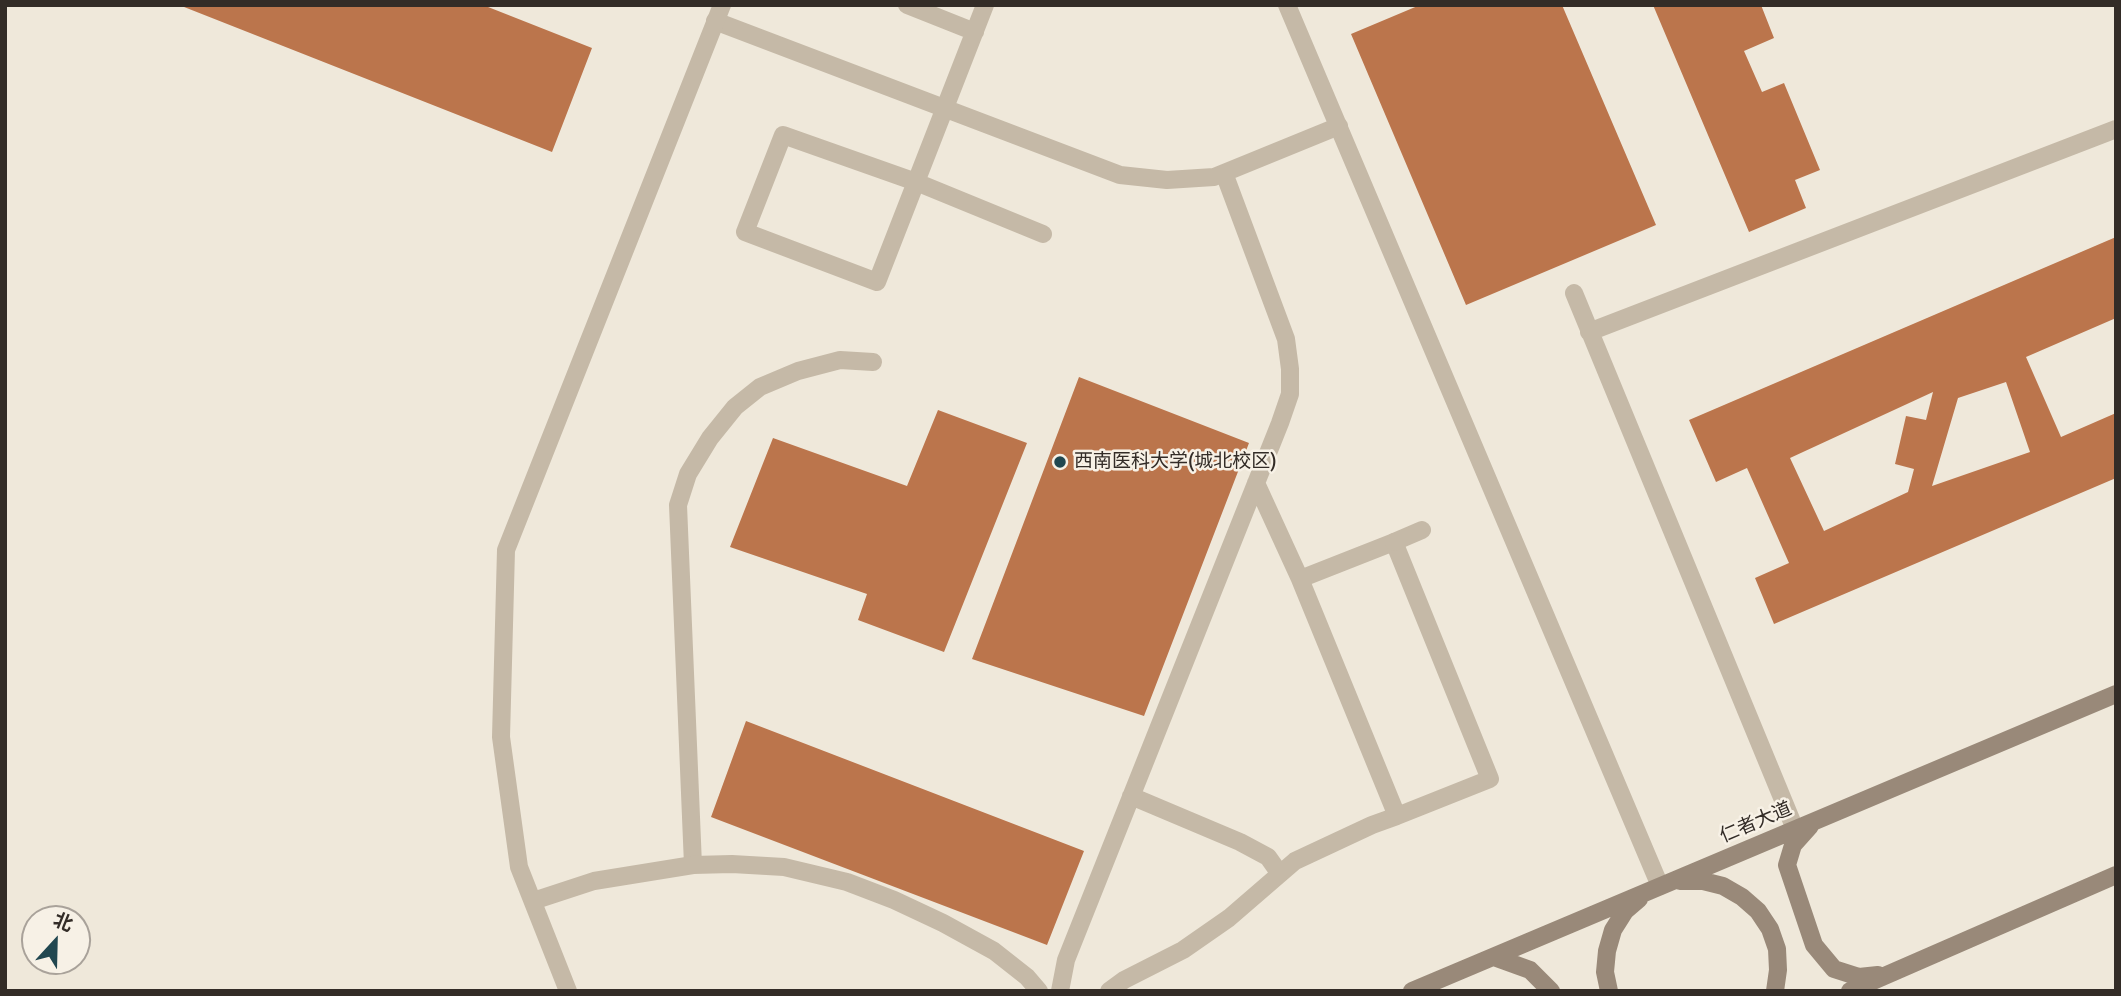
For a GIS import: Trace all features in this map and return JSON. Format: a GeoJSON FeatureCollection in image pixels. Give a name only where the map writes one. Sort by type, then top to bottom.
{"type":"FeatureCollection","features":[{"type":"Feature","properties":{"kind":"street"},"geometry":{"type":"LineString","coordinates":[[907,5],[975,32]]}},
{"type":"Feature","properties":{"kind":"street"},"geometry":{"type":"LineString","coordinates":[[985,5],[975,32],[944,109],[916,182],[877,282],[745,232],[783,135],[916,182],[1044,234]]}},
{"type":"Feature","properties":{"kind":"street"},"geometry":{"type":"LineString","coordinates":[[1286,5],[1660,886]]}},
{"type":"Feature","properties":{"kind":"street"},"geometry":{"type":"LineString","coordinates":[[568,991],[519,867],[501,737],[506,550],[718,13],[944,109],[1120,175],[1167,180],[1214,177],[1339,126]]}},
{"type":"Feature","properties":{"kind":"street"},"geometry":{"type":"LineString","coordinates":[[1589,332],[2116,129]]}},
{"type":"Feature","properties":{"kind":"street"},"geometry":{"type":"LineString","coordinates":[[1060,991],[1066,960],[1290,394],[1286,339],[1224,173]]}},
{"type":"Feature","properties":{"kind":"street"},"geometry":{"type":"LineString","coordinates":[[1574,293],[1795,829]]}},
{"type":"Feature","properties":{"kind":"street"},"geometry":{"type":"LineString","coordinates":[[693,865],[678,505],[688,474],[710,438],[735,407],[760,387],[798,371],[840,360],[873,362]]}},
{"type":"Feature","properties":{"kind":"street"},"geometry":{"type":"LineString","coordinates":[[1256,483],[1300,579],[1397,816]]}},
{"type":"Feature","properties":{"kind":"street"},"geometry":{"type":"LineString","coordinates":[[1300,579],[1422,530]]}},
{"type":"Feature","properties":{"kind":"street"},"geometry":{"type":"LineString","coordinates":[[1109,991],[1124,980],[1192,944],[1229,918],[1295,861],[1490,779],[1394,542]]}},
{"type":"Feature","properties":{"kind":"street","name":"仁者大道"},"geometry":{"type":"LineString","coordinates":[[1412,991],[2116,694]]}},
{"type":"Feature","properties":{"kind":"street"},"geometry":{"type":"LineString","coordinates":[[1131,796],[1268,856],[1280,874]]}},
{"type":"Feature","properties":{"kind":"street"},"geometry":{"type":"LineString","coordinates":[[1814,821],[1793,845],[1787,865],[1814,945],[1834,969],[1859,977],[1888,974]]}},
{"type":"Feature","properties":{"kind":"street"},"geometry":{"type":"LineString","coordinates":[[533,901],[594,881],[693,865],[784,867],[847,882],[943,923],[993,951],[1027,977],[1039,991]]}},
{"type":"Feature","properties":{"kind":"street"},"geometry":{"type":"LineString","coordinates":[[1850,991],[2116,875]]}},
{"type":"Feature","properties":{"kind":"street"},"geometry":{"type":"LineString","coordinates":[[1609,991],[1605,972],[1607,951],[1613,930],[1625,911],[1660,886],[1681,881],[1703,881],[1723,886],[1758,911],[1770,929],[1777,949],[1775,991]]}},
{"type":"Feature","properties":{"kind":"street"},"geometry":{"type":"LineString","coordinates":[[1494,957],[1530,970],[1551,991]]}},
{"type":"Feature","properties":{"kind":"building"},"geometry":{"type":"Polygon","coordinates":[[[179,5],[483,5],[592,48],[552,152],[179,5]]]}},
{"type":"Feature","properties":{"kind":"building"},"geometry":{"type":"Polygon","coordinates":[[[1420,5],[1562,5],[1656,225],[1466,305],[1351,34],[1420,5]]]}},
{"type":"Feature","properties":{"kind":"building"},"geometry":{"type":"Polygon","coordinates":[[[1653,5],[1761,5],[1774,38],[1744,51],[1762,92],[1784,83],[1820,170],[1795,180],[1806,208],[1749,232],[1653,5]]]}},
{"type":"Feature","properties":{"kind":"building"},"geometry":{"type":"Polygon","coordinates":[[[2116,237],[2116,318],[2026,357],[2061,437],[2116,413],[2116,478],[1774,624],[1755,578],[1789,563],[1747,468],[1716,482],[1689,420],[2116,237]],[[2006,382],[1958,398],[1932,486],[2030,452],[2006,382]],[[1933,392],[1790,458],[1824,531],[1908,492],[1914,469],[1895,464],[1906,416],[1926,420],[1933,392]]]}},
{"type":"Feature","properties":{"kind":"building"},"geometry":{"type":"Polygon","coordinates":[[[1079,377],[1249,443],[1144,716],[972,659],[1079,377]]]}},
{"type":"Feature","properties":{"kind":"building"},"geometry":{"type":"Polygon","coordinates":[[[938,410],[1027,443],[944,652],[858,620],[867,594],[730,547],[773,438],[907,486],[938,410]]]}},
{"type":"Feature","properties":{"kind":"building"},"geometry":{"type":"Polygon","coordinates":[[[746,721],[1084,851],[1047,945],[711,817],[746,721]]]}},
{"type":"Feature","properties":{"kind":"place","name":"西南医科大学(城北校区)"},"geometry":{"type":"Point","coordinates":[1060,462]}}]}
